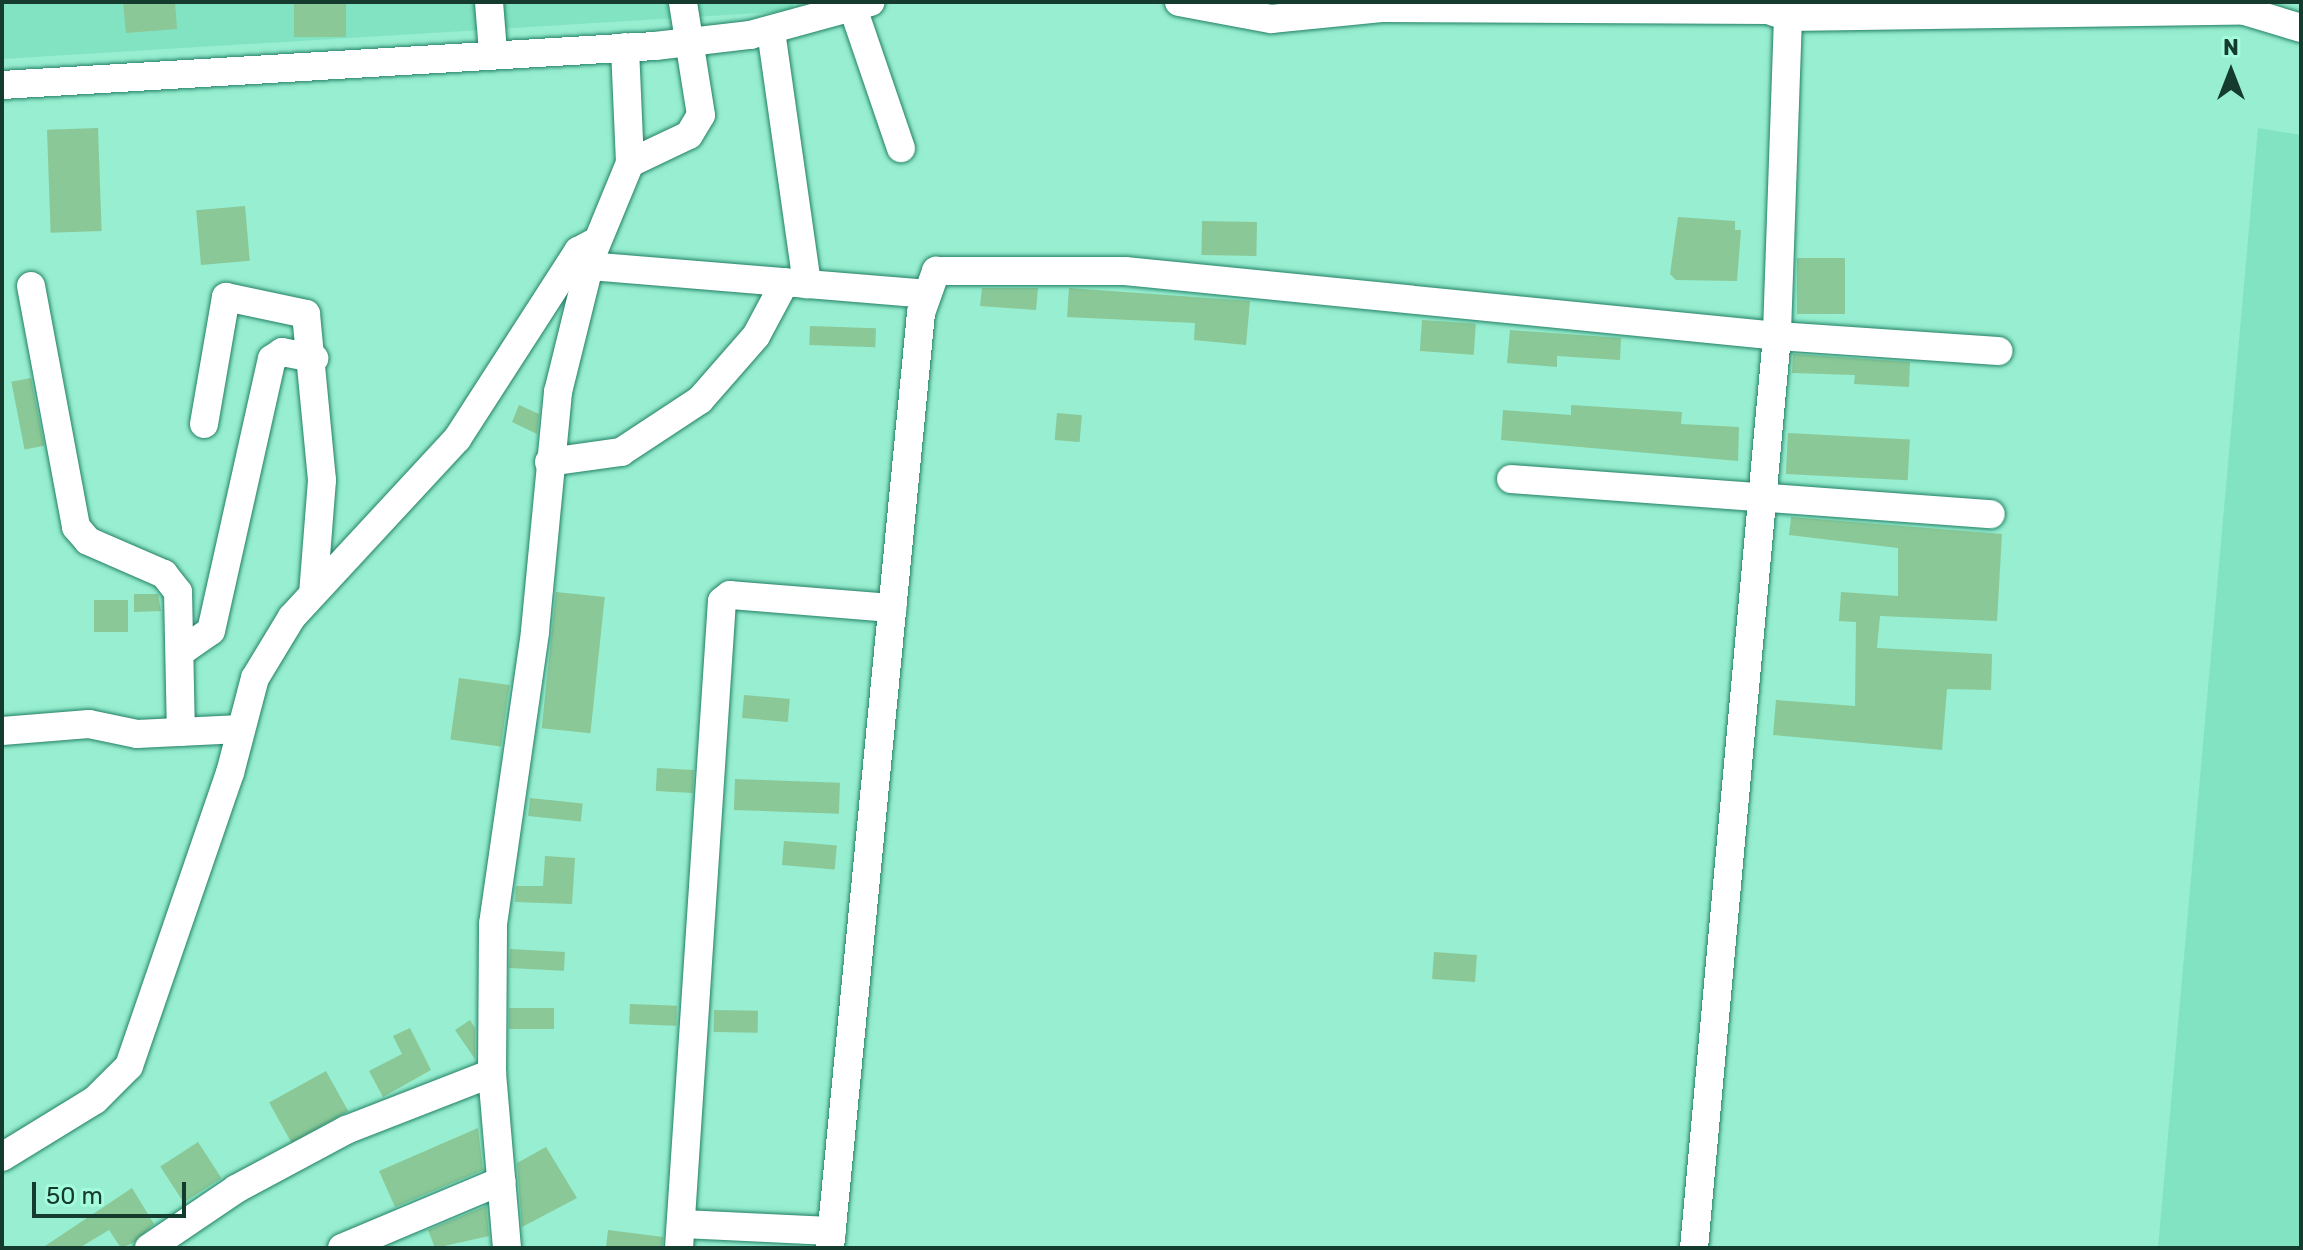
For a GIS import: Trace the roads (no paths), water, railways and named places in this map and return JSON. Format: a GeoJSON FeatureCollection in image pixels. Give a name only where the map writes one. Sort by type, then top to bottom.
{"type":"FeatureCollection","features":[{"type":"Feature","properties":{"kind":"street"},"geometry":{"type":"LineString","coordinates":[[489,2],[493,52]]}},
{"type":"Feature","properties":{"kind":"street"},"geometry":{"type":"LineString","coordinates":[[630,163],[697,126],[701,115],[686,42],[683,2]]}},
{"type":"Feature","properties":{"kind":"street"},"geometry":{"type":"LineString","coordinates":[[1179,2],[1271,19],[1381,8],[1575,13],[1639,5],[1768,10],[1788,17],[2245,11],[2301,28]]}},
{"type":"Feature","properties":{"kind":"street"},"geometry":{"type":"LineString","coordinates":[[2,85],[686,42],[771,31],[862,6],[901,148]]}},
{"type":"Feature","properties":{"kind":"street"},"geometry":{"type":"LineString","coordinates":[[1694,1248],[1777,336],[1788,17]]}},
{"type":"Feature","properties":{"kind":"street"},"geometry":{"type":"LineString","coordinates":[[549,462],[621,452],[700,400],[756,336],[796,283],[771,31]]}},
{"type":"Feature","properties":{"kind":"street"},"geometry":{"type":"LineString","coordinates":[[507,1248],[492,1073],[493,924],[535,631],[558,392],[593,253],[630,163],[625,47]]}},
{"type":"Feature","properties":{"kind":"street"},"geometry":{"type":"LineString","coordinates":[[2,1157],[95,1100],[129,1066],[241,729],[255,678],[313,594],[457,439],[578,251],[796,283],[927,294]]}},
{"type":"Feature","properties":{"kind":"street"},"geometry":{"type":"LineString","coordinates":[[892,608],[730,595],[722,601],[680,1236],[831,1239],[892,608],[927,294],[936,271],[948,268],[1125,271],[1777,336],[1998,351]]}},
{"type":"Feature","properties":{"kind":"street"},"geometry":{"type":"LineString","coordinates":[[31,286],[76,527],[88,541],[172,582],[182,651],[181,732]]}},
{"type":"Feature","properties":{"kind":"street"},"geometry":{"type":"LineString","coordinates":[[204,424],[226,297],[306,314],[314,358],[322,480],[313,594]]}},
{"type":"Feature","properties":{"kind":"street"},"geometry":{"type":"LineString","coordinates":[[182,651],[211,631],[272,359],[282,352],[314,358]]}},
{"type":"Feature","properties":{"kind":"street"},"geometry":{"type":"LineString","coordinates":[[1511,479],[1991,514]]}},
{"type":"Feature","properties":{"kind":"street"},"geometry":{"type":"LineString","coordinates":[[2,731],[89,724],[137,734],[241,729]]}},
{"type":"Feature","properties":{"kind":"street"},"geometry":{"type":"LineString","coordinates":[[149,1248],[236,1189],[346,1130],[492,1073]]}},
{"type":"Feature","properties":{"kind":"street"},"geometry":{"type":"LineString","coordinates":[[342,1248],[501,1181]]}}]}
